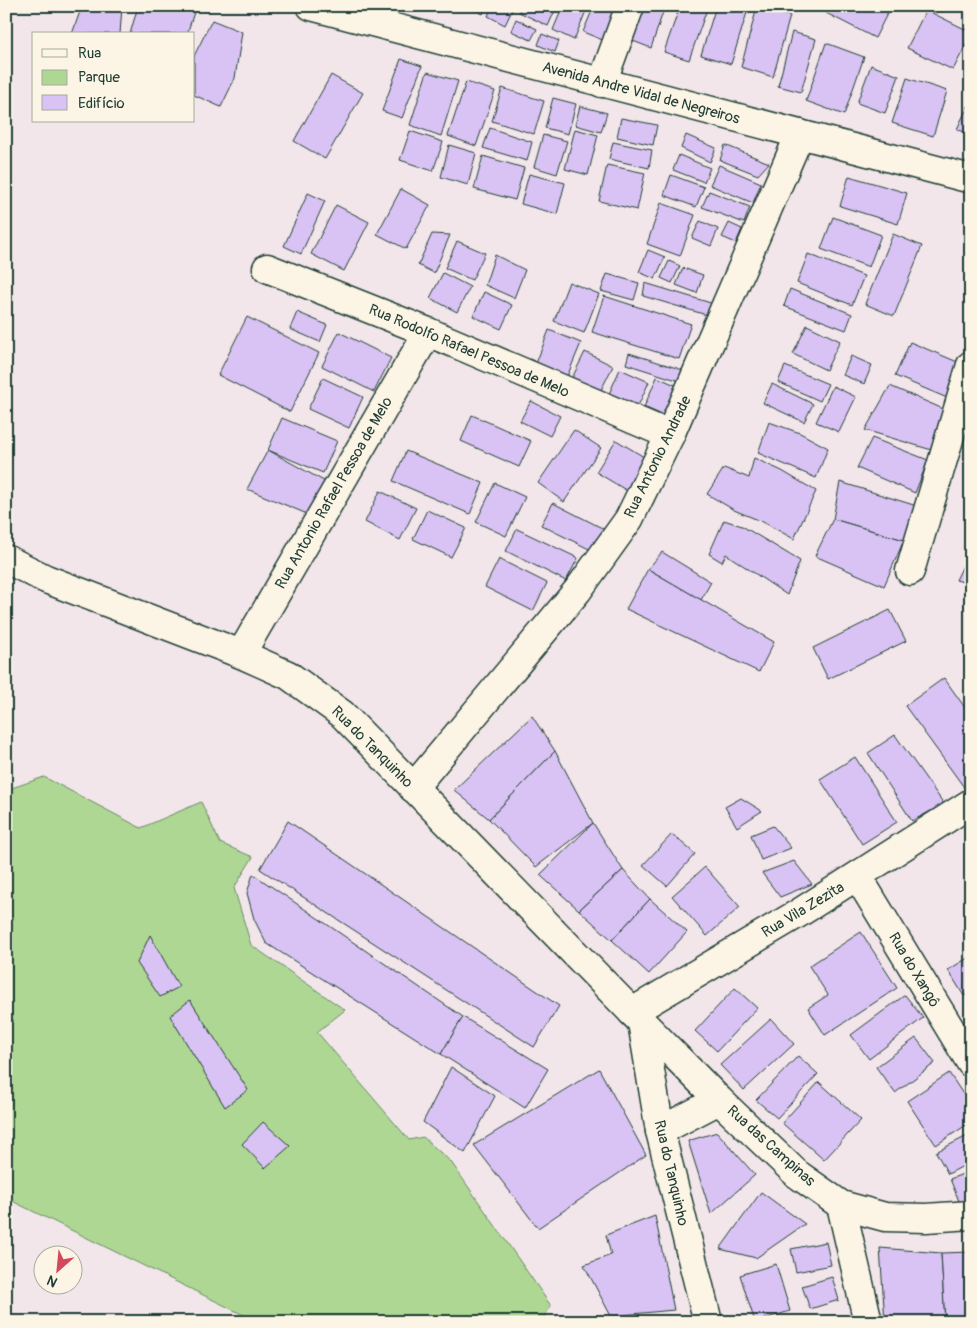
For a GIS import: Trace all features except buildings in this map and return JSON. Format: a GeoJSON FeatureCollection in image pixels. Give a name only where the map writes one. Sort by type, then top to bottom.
{"type":"FeatureCollection","features":[{"type":"Feature","properties":{"kind":"street","name":"Avenida Andre Vidal de Negreiros"},"geometry":{"type":"LineString","coordinates":[[311,6],[373,14],[602,82],[971,179]]}},
{"type":"Feature","properties":{"kind":"street"},"geometry":{"type":"LineString","coordinates":[[602,82],[630,6]]}},
{"type":"Feature","properties":{"kind":"street","name":"Rua Antonio Andrade"},"geometry":{"type":"LineString","coordinates":[[413,788],[584,582],[630,519],[670,435],[800,134]]}},
{"type":"Feature","properties":{"kind":"street","name":"Rua Rodolfo Rafael Pessoa de Melo"},"geometry":{"type":"LineString","coordinates":[[267,268],[428,332],[670,435]]}},
{"type":"Feature","properties":{"kind":"street","name":"Rua Antonio Rafael Pessoa de Melo"},"geometry":{"type":"LineString","coordinates":[[241,654],[428,332]]}},
{"type":"Feature","properties":{"kind":"street"},"geometry":{"type":"LineString","coordinates":[[910,571],[971,365]]}},
{"type":"Feature","properties":{"kind":"street","name":"Rua do Tanquinho"},"geometry":{"type":"LineString","coordinates":[[6,559],[46,579],[241,654],[288,675],[342,714],[637,1017],[660,1131],[708,1322]]}},
{"type":"Feature","properties":{"kind":"street","name":"Rua Vila Zezita"},"geometry":{"type":"LineString","coordinates":[[637,1017],[971,803]]}},
{"type":"Feature","properties":{"kind":"street","name":"Rua do Xangô"},"geometry":{"type":"LineString","coordinates":[[858,877],[971,1063]]}},
{"type":"Feature","properties":{"kind":"street","name":"Rua das Campinas"},"geometry":{"type":"LineString","coordinates":[[637,1017],[719,1100],[797,1174],[841,1205],[885,1218],[971,1215]]}},
{"type":"Feature","properties":{"kind":"street"},"geometry":{"type":"LineString","coordinates":[[660,1131],[719,1100]]}},
{"type":"Feature","properties":{"kind":"street"},"geometry":{"type":"LineString","coordinates":[[841,1205],[868,1322]]}},
{"type":"Feature","properties":{"kind":"green space"},"geometry":{"type":"Polygon","coordinates":[[[44,777],[141,828],[201,802],[220,843],[253,857],[234,888],[251,945],[345,1010],[317,1032],[409,1140],[423,1137],[451,1162],[551,1306],[541,1322],[258,1322],[6,1198],[6,790],[44,777]]]}}]}
